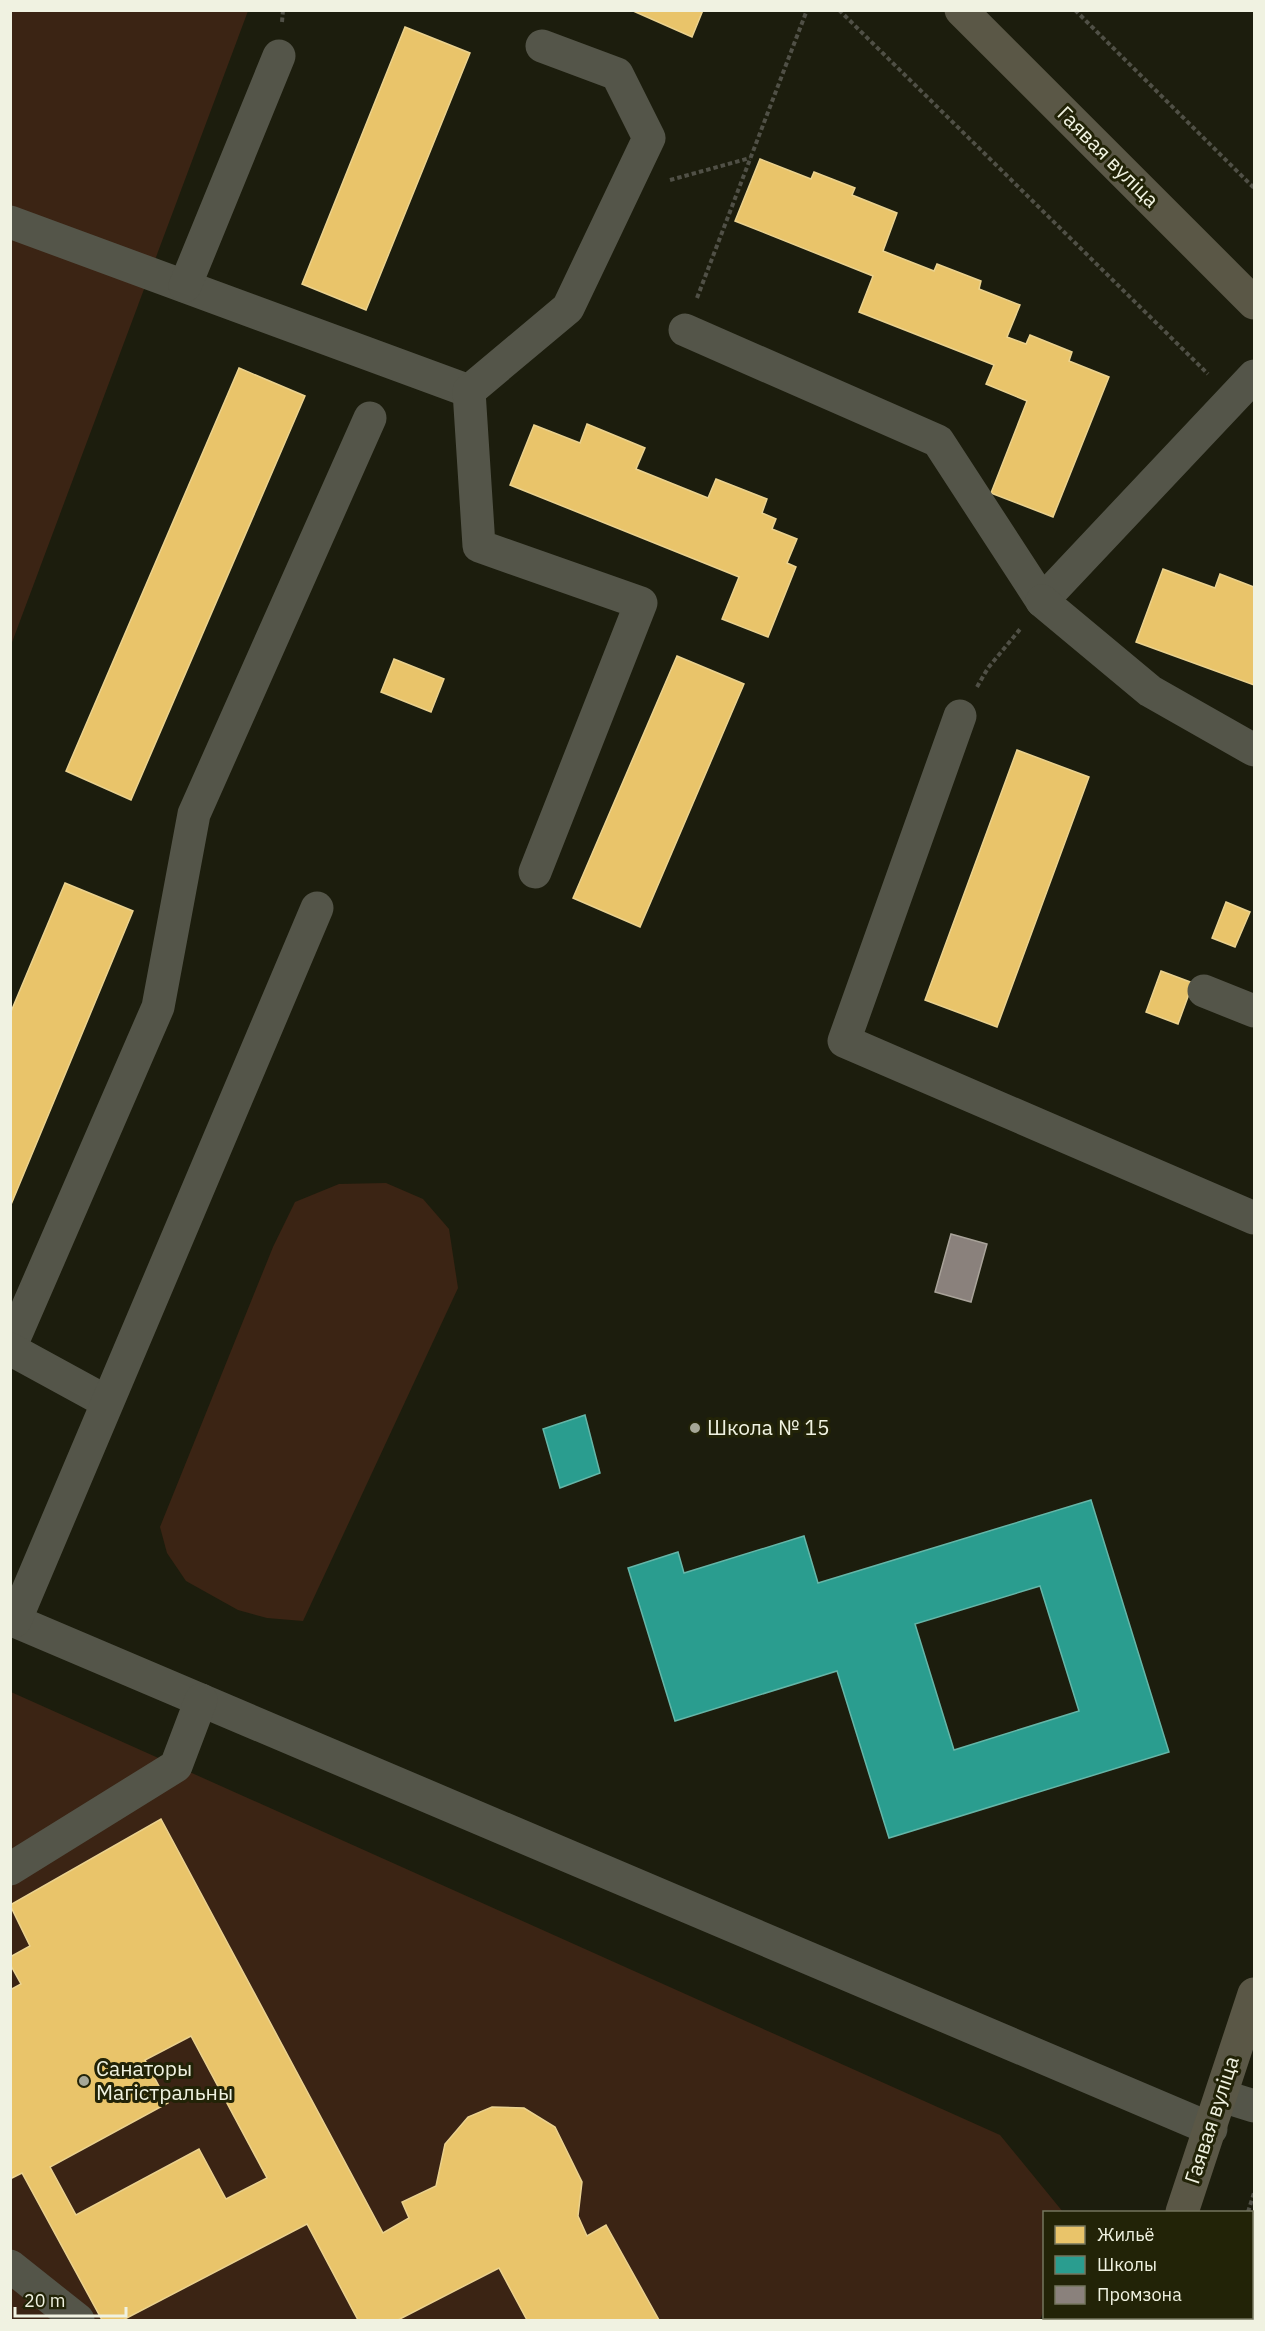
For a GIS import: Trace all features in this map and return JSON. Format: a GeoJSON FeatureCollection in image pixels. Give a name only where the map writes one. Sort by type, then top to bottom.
{"type":"FeatureCollection","features":[{"type":"Feature","properties":{"kind":"main road","name":"Гаявая вуліца"},"geometry":{"type":"LineString","coordinates":[[961,10],[1254,303]]}},
{"type":"Feature","properties":{"kind":"main road","name":"Гаявая вуліца"},"geometry":{"type":"LineString","coordinates":[[1182,2211],[1254,1994]]}},
{"type":"Feature","properties":{"kind":"street"},"geometry":{"type":"LineString","coordinates":[[469,391],[568,309],[649,138],[617,74],[542,45]]}},
{"type":"Feature","properties":{"kind":"street"},"geometry":{"type":"LineString","coordinates":[[185,286],[279,56]]}},
{"type":"Feature","properties":{"kind":"street"},"geometry":{"type":"LineString","coordinates":[[10,222],[469,391]]}},
{"type":"Feature","properties":{"kind":"street"},"geometry":{"type":"LineString","coordinates":[[685,330],[938,441],[1042,602],[1150,691],[1254,750]]}},
{"type":"Feature","properties":{"kind":"street"},"geometry":{"type":"LineString","coordinates":[[1042,602],[1244,388]]}},
{"type":"Feature","properties":{"kind":"street"},"geometry":{"type":"LineString","coordinates":[[469,391],[479,546],[641,603],[535,872]]}},
{"type":"Feature","properties":{"kind":"street"},"geometry":{"type":"LineString","coordinates":[[107,1402],[10,1349],[158,1007],[194,814],[370,418]]}},
{"type":"Feature","properties":{"kind":"street"},"geometry":{"type":"LineString","coordinates":[[960,716],[844,1041],[1254,1218]]}},
{"type":"Feature","properties":{"kind":"street"},"geometry":{"type":"LineString","coordinates":[[317,908],[13,1620],[1210,2129]]}},
{"type":"Feature","properties":{"kind":"street"},"geometry":{"type":"LineString","coordinates":[[1203,992],[1254,1011]]}},
{"type":"Feature","properties":{"kind":"street"},"geometry":{"type":"LineString","coordinates":[[10,1869],[176,1766],[201,1700]]}},
{"type":"Feature","properties":{"kind":"street"},"geometry":{"type":"LineString","coordinates":[[1222,2096],[1254,2106]]}},
{"type":"Feature","properties":{"kind":"street"},"geometry":{"type":"LineString","coordinates":[[10,2266],[78,2320]]}},
{"type":"Feature","properties":{"kind":"path"},"geometry":{"type":"LineString","coordinates":[[685,330],[807,10]]}},
{"type":"Feature","properties":{"kind":"path"},"geometry":{"type":"LineString","coordinates":[[839,10],[1244,388]]}},
{"type":"Feature","properties":{"kind":"path"},"geometry":{"type":"LineString","coordinates":[[1075,10],[1254,188]]}},
{"type":"Feature","properties":{"kind":"path"},"geometry":{"type":"LineString","coordinates":[[668,180],[751,158]]}},
{"type":"Feature","properties":{"kind":"path"},"geometry":{"type":"LineString","coordinates":[[960,716],[988,668],[1042,602]]}},
{"type":"Feature","properties":{"kind":"path"},"geometry":{"type":"LineString","coordinates":[[1248,2211],[1254,2193]]}},
{"type":"Feature","properties":{"kind":"shaded area"},"geometry":{"type":"Polygon","coordinates":[[[10,11],[248,11],[11,645],[10,645],[10,11]]]}},
{"type":"Feature","properties":{"kind":"shaded area"},"geometry":{"type":"Polygon","coordinates":[[[386,1183],[423,1199],[449,1229],[458,1288],[303,1621],[267,1618],[238,1610],[186,1581],[167,1553],[160,1527],[273,1247],[295,1202],[339,1184],[386,1183]]]}},
{"type":"Feature","properties":{"kind":"shaded area"},"geometry":{"type":"Polygon","coordinates":[[[11,1692],[1000,2135],[1062,2211],[1043,2211],[1043,2312],[1040,2320],[11,2320],[11,1692]]]}},
{"type":"Feature","properties":{"kind":"building: Жильё"},"geometry":{"type":"Polygon","coordinates":[[[631,10],[703,10],[692,37],[631,10]]]}},
{"type":"Feature","properties":{"kind":"building: Жильё"},"geometry":{"type":"Polygon","coordinates":[[[405,27],[470,53],[366,310],[302,284],[405,27]]]}},
{"type":"Feature","properties":{"kind":"building: Жильё"},"geometry":{"type":"Polygon","coordinates":[[[760,159],[811,179],[814,172],[855,188],[852,195],[897,213],[883,251],[934,271],[937,264],[981,281],[979,289],[1020,305],[1007,337],[1026,344],[1030,335],[1072,352],[1069,361],[1109,377],[1053,517],[991,493],[1027,401],[986,384],[994,365],[859,312],[873,276],[735,221],[760,159]]]}},
{"type":"Feature","properties":{"kind":"building: Жильё"},"geometry":{"type":"Polygon","coordinates":[[[239,368],[305,396],[131,800],[66,771],[239,368]]]}},
{"type":"Feature","properties":{"kind":"building: Жильё"},"geometry":{"type":"Polygon","coordinates":[[[587,424],[645,448],[636,469],[708,498],[716,479],[767,499],[762,513],[776,519],[772,529],[797,539],[787,563],[796,567],[768,637],[722,619],[739,577],[510,485],[534,425],[580,443],[587,424]]]}},
{"type":"Feature","properties":{"kind":"building: Жильё"},"geometry":{"type":"Polygon","coordinates":[[[1163,569],[1215,588],[1220,574],[1254,587],[1254,685],[1136,642],[1163,569]]]}},
{"type":"Feature","properties":{"kind":"building: Жильё"},"geometry":{"type":"Polygon","coordinates":[[[677,656],[744,684],[640,927],[573,898],[677,656]]]}},
{"type":"Feature","properties":{"kind":"building: Жильё"},"geometry":{"type":"Polygon","coordinates":[[[394,659],[444,679],[431,712],[381,692],[394,659]]]}},
{"type":"Feature","properties":{"kind":"building: Жильё"},"geometry":{"type":"Polygon","coordinates":[[[1017,750],[1089,777],[997,1027],[925,1000],[1017,750]]]}},
{"type":"Feature","properties":{"kind":"building: Жильё"},"geometry":{"type":"Polygon","coordinates":[[[65,883],[133,911],[10,1207],[10,1014],[65,883]]]}},
{"type":"Feature","properties":{"kind":"building: Жильё"},"geometry":{"type":"Polygon","coordinates":[[[1226,902],[1250,912],[1235,947],[1212,938],[1226,902]]]}},
{"type":"Feature","properties":{"kind":"building: Жильё"},"geometry":{"type":"Polygon","coordinates":[[[1161,971],[1193,983],[1178,1024],[1146,1012],[1161,971]]]}},
{"type":"Feature","properties":{"kind":"building: Жильё","name":"Санаторы Магістральны"},"geometry":{"type":"Polygon","coordinates":[[[161,1819],[383,2233],[409,2218],[402,2202],[436,2186],[445,2144],[468,2117],[492,2107],[524,2108],[555,2127],[582,2182],[578,2216],[587,2236],[606,2225],[659,2320],[527,2320],[499,2268],[398,2320],[358,2320],[307,2224],[123,2320],[102,2320],[22,2173],[10,2179],[10,1990],[21,1984],[10,1964],[10,1957],[30,1946],[10,1905],[161,1819]],[[191,2036],[145,2060],[168,2103],[50,2167],[76,2215],[199,2149],[226,2199],[267,2178],[191,2036]]]}},
{"type":"Feature","properties":{"kind":"building: Школы"},"geometry":{"type":"Polygon","coordinates":[[[585,1415],[600,1473],[560,1488],[543,1429],[585,1415]]]}},
{"type":"Feature","properties":{"kind":"building: Школы"},"geometry":{"type":"Polygon","coordinates":[[[1091,1500],[1169,1752],[889,1838],[837,1671],[675,1721],[628,1568],[678,1552],[684,1573],[804,1536],[818,1583],[1091,1500]],[[1040,1586],[915,1624],[954,1750],[1079,1711],[1040,1586]]]}},
{"type":"Feature","properties":{"kind":"building: Промзона"},"geometry":{"type":"Polygon","coordinates":[[[951,1234],[987,1244],[971,1302],[935,1292],[951,1234]]]}},
{"type":"Feature","properties":{"kind":"place","name":"Школа № 15"},"geometry":{"type":"Point","coordinates":[695,1428]}},
{"type":"Feature","properties":{"kind":"place","name":"Санаторы Магістральны"},"geometry":{"type":"Point","coordinates":[84,2081]}}]}
